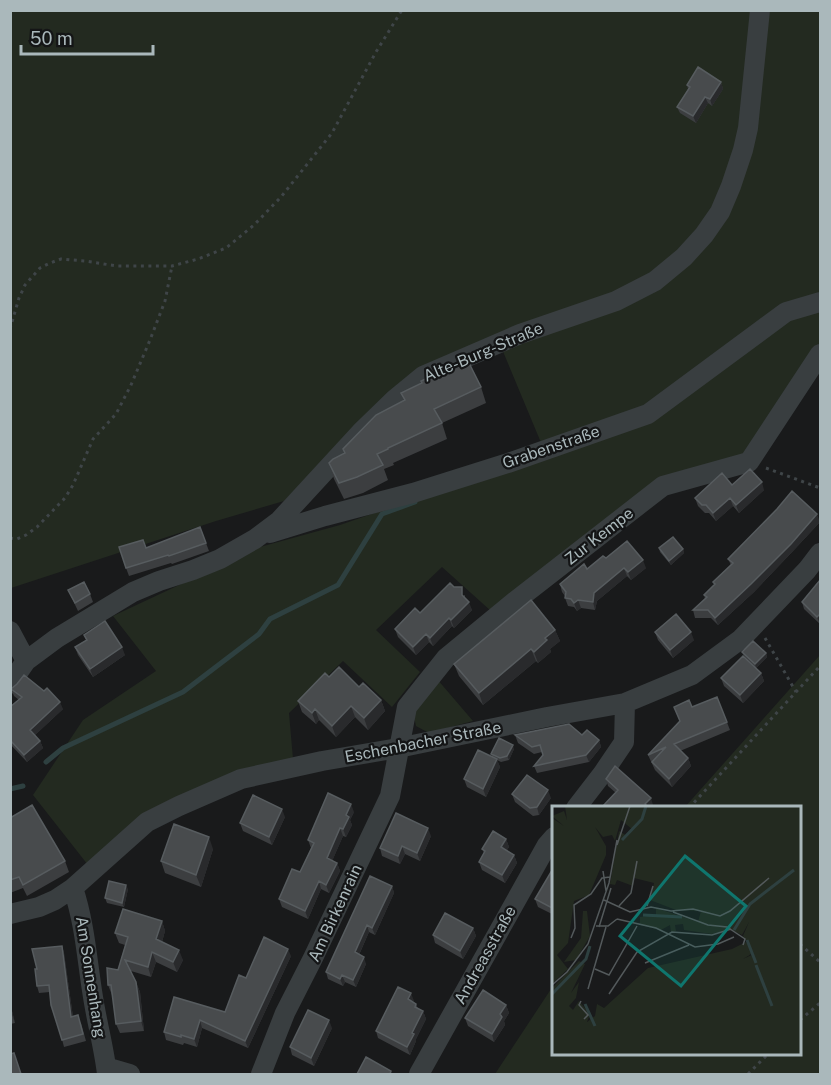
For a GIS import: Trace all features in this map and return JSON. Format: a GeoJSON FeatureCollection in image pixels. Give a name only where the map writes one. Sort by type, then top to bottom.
{"type":"FeatureCollection","features":[{"type":"Feature","properties":{"kind":"street","name":"Alte-Burg-Straße"},"geometry":{"type":"LineString","coordinates":[[10,684],[26,661],[57,638],[133,592],[220,559],[255,539],[279,521],[361,432],[423,376],[520,334],[616,300],[655,281],[684,257],[704,235],[720,212],[743,150],[748,128],[760,10]]}},
{"type":"Feature","properties":{"kind":"street","name":"Grabenstraße"},"geometry":{"type":"LineString","coordinates":[[255,539],[285,527],[508,463],[648,414],[786,312],[820,302]]}},
{"type":"Feature","properties":{"kind":"street"},"geometry":{"type":"LineString","coordinates":[[749,462],[820,354]]}},
{"type":"Feature","properties":{"kind":"street","name":"Zur Kempe"},"geometry":{"type":"LineString","coordinates":[[398,748],[406,707],[446,658],[514,602],[663,486],[749,462]]}},
{"type":"Feature","properties":{"kind":"street","name":"Eschenbacher Straße"},"geometry":{"type":"LineString","coordinates":[[10,914],[39,907],[55,900],[73,888],[147,822],[241,779],[322,761],[625,703],[692,675],[741,639],[807,570],[820,553]]}},
{"type":"Feature","properties":{"kind":"street"},"geometry":{"type":"LineString","coordinates":[[10,631],[26,661]]}},
{"type":"Feature","properties":{"kind":"street"},"geometry":{"type":"LineString","coordinates":[[577,806],[624,742],[625,703]]}},
{"type":"Feature","properties":{"kind":"street","name":"Am Birkenrain"},"geometry":{"type":"LineString","coordinates":[[261,1074],[285,1013],[390,796],[398,748]]}},
{"type":"Feature","properties":{"kind":"street","name":"Andreasstraße"},"geometry":{"type":"LineString","coordinates":[[419,1074],[552,839]]}},
{"type":"Feature","properties":{"kind":"street","name":"Am Sonnenhang"},"geometry":{"type":"LineString","coordinates":[[73,888],[85,935],[92,996],[106,1071],[130,1074]]}},
{"type":"Feature","properties":{"kind":"path"},"geometry":{"type":"LineString","coordinates":[[10,329],[25,285],[40,268],[50,263],[61,259],[117,266],[172,266],[226,248],[254,225],[281,197],[332,133],[376,52],[402,10]]}},
{"type":"Feature","properties":{"kind":"path"},"geometry":{"type":"LineString","coordinates":[[10,538],[17,539],[37,527],[65,498],[93,439],[116,414],[141,364],[162,310],[172,266]]}},
{"type":"Feature","properties":{"kind":"path"},"geometry":{"type":"LineString","coordinates":[[749,462],[820,488]]}},
{"type":"Feature","properties":{"kind":"path"},"geometry":{"type":"LineString","coordinates":[[756,624],[796,692]]}},
{"type":"Feature","properties":{"kind":"path"},"geometry":{"type":"LineString","coordinates":[[690,806],[820,666]]}},
{"type":"Feature","properties":{"kind":"path"},"geometry":{"type":"LineString","coordinates":[[801,945],[820,962]]}},
{"type":"Feature","properties":{"kind":"path"},"geometry":{"type":"LineString","coordinates":[[801,1019],[820,1003]]}},
{"type":"Feature","properties":{"kind":"path"},"geometry":{"type":"LineString","coordinates":[[748,1074],[766,1055]]}},
{"type":"Feature","properties":{"kind":"shaded area"},"geometry":{"type":"Polygon","coordinates":[[[10,11],[820,11],[820,293],[637,412],[542,445],[497,337],[389,395],[284,501],[11,588],[10,11]]]}},
{"type":"Feature","properties":{"kind":"shaded area"},"geometry":{"type":"Polygon","coordinates":[[[820,308],[820,346],[747,456],[658,479],[491,611],[442,567],[376,630],[420,672],[392,707],[343,661],[289,713],[293,759],[240,774],[88,865],[33,795],[83,720],[156,671],[113,616],[260,547],[340,525],[648,418],[790,316],[820,308]]]}},
{"type":"Feature","properties":{"kind":"shaded area"},"geometry":{"type":"Polygon","coordinates":[[[820,655],[820,1074],[495,1074],[552,988],[552,1055],[801,1055],[801,806],[686,806],[820,655]]]}},
{"type":"Feature","properties":{"kind":"shaded area"},"geometry":{"type":"Polygon","coordinates":[[[437,679],[473,721],[429,733],[416,726],[412,708],[437,679]]]}},
{"type":"Feature","properties":{"kind":"building"},"geometry":{"type":"Polygon","coordinates":[[[698,67],[721,82],[710,99],[705,97],[693,116],[677,107],[690,87],[687,85],[698,67]]]}},
{"type":"Feature","properties":{"kind":"building"},"geometry":{"type":"Polygon","coordinates":[[[467,359],[481,387],[434,409],[442,423],[377,454],[383,465],[339,483],[329,463],[345,453],[343,449],[376,415],[405,400],[401,393],[467,359]]]}},
{"type":"Feature","properties":{"kind":"building"},"geometry":{"type":"Polygon","coordinates":[[[750,469],[762,482],[736,505],[730,498],[713,513],[695,498],[722,473],[732,485],[750,469]]]}},
{"type":"Feature","properties":{"kind":"building"},"geometry":{"type":"Polygon","coordinates":[[[792,491],[817,514],[791,544],[715,618],[708,610],[693,610],[707,597],[704,595],[715,584],[713,582],[733,563],[728,559],[792,491]]]}},
{"type":"Feature","properties":{"kind":"building"},"geometry":{"type":"Polygon","coordinates":[[[200,527],[206,543],[126,568],[119,547],[143,540],[146,548],[200,527]]]}},
{"type":"Feature","properties":{"kind":"building"},"geometry":{"type":"Polygon","coordinates":[[[673,537],[683,549],[669,561],[659,548],[673,537]]]}},
{"type":"Feature","properties":{"kind":"building"},"geometry":{"type":"Polygon","coordinates":[[[627,541],[643,560],[628,572],[624,568],[594,593],[593,602],[578,600],[574,603],[571,599],[565,598],[566,592],[560,584],[584,564],[587,569],[603,556],[606,558],[627,541]]]}},
{"type":"Feature","properties":{"kind":"building"},"geometry":{"type":"Polygon","coordinates":[[[820,580],[820,614],[817,617],[802,602],[820,580]]]}},
{"type":"Feature","properties":{"kind":"building"},"geometry":{"type":"Polygon","coordinates":[[[84,582],[90,594],[75,603],[68,590],[84,582]]]}},
{"type":"Feature","properties":{"kind":"building"},"geometry":{"type":"Polygon","coordinates":[[[450,583],[454,587],[462,587],[462,595],[469,602],[451,620],[449,618],[430,638],[426,634],[413,647],[395,629],[415,608],[420,613],[450,583]]]}},
{"type":"Feature","properties":{"kind":"building"},"geometry":{"type":"Polygon","coordinates":[[[531,600],[555,630],[534,652],[531,649],[479,693],[454,664],[531,600]]]}},
{"type":"Feature","properties":{"kind":"building"},"geometry":{"type":"Polygon","coordinates":[[[676,614],[691,632],[670,650],[655,632],[676,614]]]}},
{"type":"Feature","properties":{"kind":"building"},"geometry":{"type":"Polygon","coordinates":[[[105,621],[122,647],[90,669],[75,647],[87,640],[84,635],[105,621]]]}},
{"type":"Feature","properties":{"kind":"building"},"geometry":{"type":"Polygon","coordinates":[[[753,641],[766,653],[755,664],[742,652],[753,641]]]}},
{"type":"Feature","properties":{"kind":"building"},"geometry":{"type":"Polygon","coordinates":[[[743,656],[761,673],[740,695],[721,678],[743,656]]]}},
{"type":"Feature","properties":{"kind":"building"},"geometry":{"type":"Polygon","coordinates":[[[339,667],[359,687],[363,683],[381,700],[364,718],[351,706],[332,726],[315,709],[312,713],[298,701],[325,673],[329,677],[339,667]]]}},
{"type":"Feature","properties":{"kind":"building"},"geometry":{"type":"Polygon","coordinates":[[[24,675],[44,691],[47,688],[60,702],[30,730],[40,741],[24,755],[10,740],[10,707],[22,697],[11,689],[24,675]]]}},
{"type":"Feature","properties":{"kind":"building"},"geometry":{"type":"Polygon","coordinates":[[[717,697],[727,722],[674,744],[688,758],[669,779],[652,762],[666,747],[648,755],[680,721],[674,707],[689,700],[692,707],[717,697]]]}},
{"type":"Feature","properties":{"kind":"building"},"geometry":{"type":"Polygon","coordinates":[[[569,724],[582,735],[587,730],[599,740],[586,755],[534,766],[543,755],[540,745],[532,747],[515,735],[569,724]]]}},
{"type":"Feature","properties":{"kind":"building"},"geometry":{"type":"Polygon","coordinates":[[[499,738],[513,745],[507,756],[500,758],[491,754],[499,738]]]}},
{"type":"Feature","properties":{"kind":"building"},"geometry":{"type":"Polygon","coordinates":[[[478,750],[497,759],[483,789],[464,779],[478,750]]]}},
{"type":"Feature","properties":{"kind":"building"},"geometry":{"type":"Polygon","coordinates":[[[615,766],[651,798],[645,806],[603,806],[618,790],[606,779],[615,766]]]}},
{"type":"Feature","properties":{"kind":"building"},"geometry":{"type":"Polygon","coordinates":[[[527,775],[548,790],[537,807],[530,808],[512,794],[527,775]]]}},
{"type":"Feature","properties":{"kind":"building"},"geometry":{"type":"Polygon","coordinates":[[[328,793],[351,804],[346,815],[349,817],[343,829],[340,828],[327,858],[337,863],[326,885],[319,881],[305,911],[279,899],[292,869],[300,872],[314,843],[308,840],[328,793]]]}},
{"type":"Feature","properties":{"kind":"building"},"geometry":{"type":"Polygon","coordinates":[[[253,795],[282,809],[269,837],[240,823],[253,795]]]}},
{"type":"Feature","properties":{"kind":"building"},"geometry":{"type":"Polygon","coordinates":[[[32,805],[65,861],[23,885],[19,877],[10,880],[10,818],[32,805]]]}},
{"type":"Feature","properties":{"kind":"building"},"geometry":{"type":"Polygon","coordinates":[[[396,813],[428,828],[417,853],[402,846],[398,856],[380,848],[396,813]]]}},
{"type":"Feature","properties":{"kind":"building"},"geometry":{"type":"Polygon","coordinates":[[[174,824],[209,837],[196,875],[161,861],[174,824]]]}},
{"type":"Feature","properties":{"kind":"building"},"geometry":{"type":"Polygon","coordinates":[[[493,831],[506,839],[501,847],[514,855],[502,875],[479,862],[485,851],[482,849],[493,831]]]}},
{"type":"Feature","properties":{"kind":"building"},"geometry":{"type":"Polygon","coordinates":[[[551,872],[552,872],[552,908],[535,899],[551,872]]]}},
{"type":"Feature","properties":{"kind":"building"},"geometry":{"type":"Polygon","coordinates":[[[370,876],[392,886],[372,928],[367,925],[355,952],[364,957],[353,980],[342,975],[340,979],[326,972],[370,876]]]}},
{"type":"Feature","properties":{"kind":"building"},"geometry":{"type":"Polygon","coordinates":[[[109,881],[126,885],[122,903],[105,898],[109,881]]]}},
{"type":"Feature","properties":{"kind":"building"},"geometry":{"type":"Polygon","coordinates":[[[123,909],[162,921],[156,939],[179,950],[173,962],[152,952],[148,967],[125,960],[136,982],[141,1021],[116,1024],[107,968],[118,970],[128,937],[115,933],[123,909]]]}},
{"type":"Feature","properties":{"kind":"building"},"geometry":{"type":"Polygon","coordinates":[[[445,913],[473,928],[460,951],[433,935],[445,913]]]}},
{"type":"Feature","properties":{"kind":"building"},"geometry":{"type":"Polygon","coordinates":[[[264,937],[288,949],[245,1041],[200,1020],[194,1039],[164,1032],[174,997],[225,1012],[239,975],[246,978],[264,937]]]}},
{"type":"Feature","properties":{"kind":"building"},"geometry":{"type":"Polygon","coordinates":[[[62,946],[71,1017],[78,1015],[83,1034],[62,1040],[51,1005],[49,985],[37,986],[35,969],[37,969],[32,949],[62,946]]]}},
{"type":"Feature","properties":{"kind":"building"},"geometry":{"type":"Polygon","coordinates":[[[398,987],[411,993],[408,999],[416,1004],[415,1007],[423,1011],[407,1047],[376,1031],[398,987]]]}},
{"type":"Feature","properties":{"kind":"building"},"geometry":{"type":"Polygon","coordinates":[[[483,990],[506,1005],[492,1034],[465,1018],[483,990]]]}},
{"type":"Feature","properties":{"kind":"building"},"geometry":{"type":"Polygon","coordinates":[[[308,1010],[329,1020],[311,1058],[290,1047],[308,1010]]]}},
{"type":"Feature","properties":{"kind":"building"},"geometry":{"type":"Polygon","coordinates":[[[14,1053],[21,1074],[10,1074],[10,1054],[14,1053]]]}},
{"type":"Feature","properties":{"kind":"building"},"geometry":{"type":"Polygon","coordinates":[[[366,1057],[391,1071],[390,1074],[357,1074],[366,1057]]]}},
{"type":"Feature","properties":{"kind":"waterway"},"geometry":{"type":"LineString","coordinates":[[46,762],[63,748],[183,692],[259,634],[270,619],[338,585],[382,514],[415,502]]}},
{"type":"Feature","properties":{"kind":"waterway"},"geometry":{"type":"LineString","coordinates":[[10,789],[23,786]]}}]}
